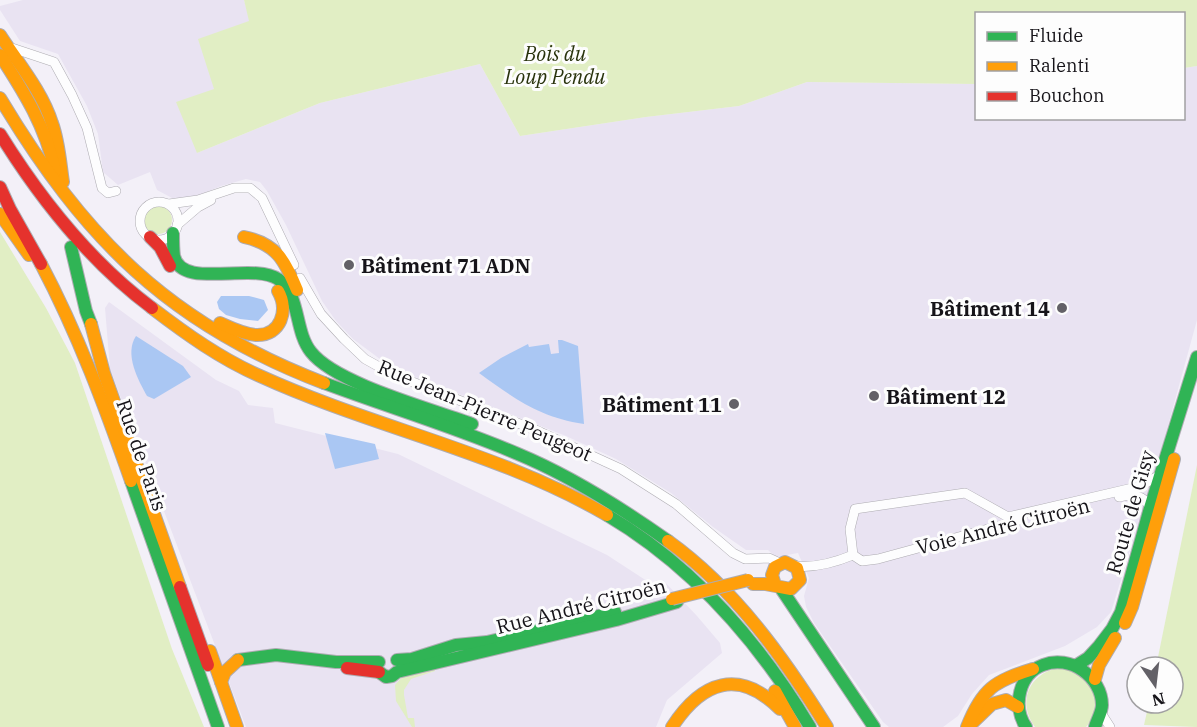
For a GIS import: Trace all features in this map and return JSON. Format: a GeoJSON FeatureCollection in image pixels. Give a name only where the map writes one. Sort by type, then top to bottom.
{"type":"FeatureCollection","features":[{"type":"Feature","properties":{"kind":"main road"},"geometry":{"type":"LineString","coordinates":[[0,35],[4,51],[40,119],[55,171]]}},
{"type":"Feature","properties":{"kind":"main road"},"geometry":{"type":"LineString","coordinates":[[4,51],[25,73],[49,115],[55,133],[63,182]]}},
{"type":"Feature","properties":{"kind":"main road"},"geometry":{"type":"LineString","coordinates":[[0,98],[50,178],[96,232],[121,258],[188,314],[264,358],[345,392],[528,457],[612,500]]}},
{"type":"Feature","properties":{"kind":"main road"},"geometry":{"type":"LineString","coordinates":[[0,134],[25,174],[87,252],[150,306],[195,339],[257,374],[326,404],[479,456],[529,476],[591,505],[619,522],[673,562],[700,586],[740,628],[765,658],[810,727]]}},
{"type":"Feature","properties":{"kind":"main road"},"geometry":{"type":"LineString","coordinates":[[0,187],[41,264]]}},
{"type":"Feature","properties":{"kind":"main road","name":"Rue de Paris"},"geometry":{"type":"LineString","coordinates":[[0,214],[26,253],[41,264],[65,309],[94,377],[226,726]]}},
{"type":"Feature","properties":{"kind":"main road"},"geometry":{"type":"LineString","coordinates":[[175,229],[171,248],[175,260],[185,272],[196,275],[256,271],[278,278],[289,290],[303,336],[311,352],[327,366],[506,437],[571,470],[666,538],[731,597],[765,635],[827,727]]}},
{"type":"Feature","properties":{"kind":"main road"},"geometry":{"type":"LineString","coordinates":[[121,258],[204,314],[235,330],[261,335],[273,330],[279,324],[284,313],[284,306],[280,293],[271,284],[257,280],[198,282],[184,280],[174,273],[163,252],[150,237]]}},
{"type":"Feature","properties":{"kind":"main road"},"geometry":{"type":"LineString","coordinates":[[244,237],[264,242],[282,257],[294,283],[313,340],[324,355],[345,375]]}},
{"type":"Feature","properties":{"kind":"main road"},"geometry":{"type":"LineString","coordinates":[[75,251],[86,311],[104,373],[165,542],[226,726]]}},
{"type":"Feature","properties":{"kind":"main road","name":"Route de Gisy"},"geometry":{"type":"LineString","coordinates":[[1095,679],[1099,665],[1132,607],[1161,474],[1197,357]]}},
{"type":"Feature","properties":{"kind":"main road","name":"Route de Gisy"},"geometry":{"type":"LineString","coordinates":[[1077,665],[1088,658],[1117,620],[1197,383]]}},
{"type":"Feature","properties":{"kind":"main road"},"geometry":{"type":"LineString","coordinates":[[529,476],[619,531],[668,567],[723,619],[768,680],[794,727]]}},
{"type":"Feature","properties":{"kind":"main road"},"geometry":{"type":"LineString","coordinates":[[165,542],[182,573],[221,682],[226,726]]}},
{"type":"Feature","properties":{"kind":"main road","name":"Rue André Citroën"},"geometry":{"type":"LineString","coordinates":[[397,666],[456,645],[487,642],[674,601],[776,577],[792,563],[796,566]]}},
{"type":"Feature","properties":{"kind":"main road"},"geometry":{"type":"LineString","coordinates":[[796,566],[800,576],[797,585],[800,615]]}},
{"type":"Feature","properties":{"kind":"main road"},"geometry":{"type":"LineString","coordinates":[[776,577],[874,727]]}},
{"type":"Feature","properties":{"kind":"main road","name":"Rue André Citroën"},"geometry":{"type":"LineString","coordinates":[[776,577],[791,589],[797,585]]}},
{"type":"Feature","properties":{"kind":"main road"},"geometry":{"type":"LineString","coordinates":[[210,651],[220,657],[238,660],[276,654],[379,667]]}},
{"type":"Feature","properties":{"kind":"main road"},"geometry":{"type":"LineString","coordinates":[[388,657],[397,666],[389,677],[383,676],[379,667],[388,657]]}},
{"type":"Feature","properties":{"kind":"main road"},"geometry":{"type":"LineString","coordinates":[[221,682],[225,672],[238,660]]}},
{"type":"Feature","properties":{"kind":"main road"},"geometry":{"type":"LineString","coordinates":[[968,727],[975,704],[992,684],[1008,676],[1047,663],[1058,662],[1077,665],[1095,679],[1101,696],[1101,713],[1095,727]]}},
{"type":"Feature","properties":{"kind":"main road"},"geometry":{"type":"LineString","coordinates":[[1026,727],[1018,707],[1022,685],[1037,668]]}},
{"type":"Feature","properties":{"kind":"main road"},"geometry":{"type":"LineString","coordinates":[[672,727],[686,706],[700,694],[717,686],[735,684],[753,688],[767,696],[794,727]]}},
{"type":"Feature","properties":{"kind":"main road"},"geometry":{"type":"LineString","coordinates":[[968,727],[992,704],[1006,700],[1018,707]]}},
{"type":"Feature","properties":{"kind":"street"},"geometry":{"type":"LineString","coordinates":[[4,51],[54,62],[87,128],[102,188],[108,193],[116,191]]}},
{"type":"Feature","properties":{"kind":"street"},"geometry":{"type":"LineString","coordinates":[[25,73],[30,63],[37,57]]}},
{"type":"Feature","properties":{"kind":"street","name":"Rue Jean-Pierre Peugeot"},"geometry":{"type":"LineString","coordinates":[[169,204],[242,187],[256,191],[262,198],[306,290],[321,314],[365,358],[392,374],[538,431],[621,469],[676,504],[733,553],[745,559],[759,559],[769,565],[776,577]]}},
{"type":"Feature","properties":{"kind":"street"},"geometry":{"type":"LineString","coordinates":[[175,229],[177,213],[169,204],[153,202],[143,210],[140,222],[145,234],[162,239],[175,229],[198,207],[218,194]]}},
{"type":"Feature","properties":{"kind":"street"},"geometry":{"type":"LineString","coordinates":[[796,566],[812,566],[838,561],[853,555],[850,523],[855,508],[965,494],[1008,518],[1136,487],[1161,474]]}},
{"type":"Feature","properties":{"kind":"street"},"geometry":{"type":"LineString","coordinates":[[1136,487],[1150,494],[1154,505]]}},
{"type":"Feature","properties":{"kind":"street","name":"Voie André Citroën"},"geometry":{"type":"LineString","coordinates":[[853,555],[862,561],[878,559],[1001,524],[1130,495],[1143,498],[1154,505]]}},
{"type":"Feature","properties":{"kind":"street"},"geometry":{"type":"LineString","coordinates":[[1101,713],[1110,727]]}},
{"type":"Feature","properties":{"kind":"shaded area"},"geometry":{"type":"Polygon","coordinates":[[[23,0],[244,0],[250,21],[214,89],[197,153],[320,103],[480,64],[520,136],[739,106],[807,82],[975,84],[975,120],[1185,120],[1185,68],[1197,66],[1197,320],[1166,433],[1111,612],[1097,627],[1065,646],[989,675],[972,694],[958,716],[943,727],[889,727],[883,722],[814,623],[806,607],[804,596],[809,578],[798,553],[776,557],[768,550],[746,550],[671,493],[616,459],[566,436],[400,371],[384,362],[353,339],[322,301],[286,225],[260,182],[246,179],[221,186],[193,198],[174,199],[157,190],[150,172],[118,185],[103,172],[98,134],[87,106],[58,54],[20,41],[0,10],[0,6],[23,0]]]}},
{"type":"Feature","properties":{"kind":"shaded area"},"geometry":{"type":"Polygon","coordinates":[[[109,302],[216,380],[239,391],[248,405],[273,408],[275,423],[398,454],[607,555],[650,583],[663,580],[720,643],[722,653],[667,700],[656,727],[246,727],[110,369],[105,308],[109,302]]]}},
{"type":"Feature","properties":{"kind":"green space","name":"Bois du Loup Pendu"},"geometry":{"type":"Polygon","coordinates":[[[244,0],[1197,0],[1197,66],[1185,68],[1185,12],[975,12],[975,84],[807,82],[739,106],[520,136],[480,64],[320,103],[197,153],[176,102],[214,89],[198,39],[249,21],[244,0]]]}},
{"type":"Feature","properties":{"kind":"green space"},"geometry":{"type":"Polygon","coordinates":[[[158,206],[168,210],[172,220],[168,230],[158,234],[148,230],[144,220],[148,210],[158,206]]]}},
{"type":"Feature","properties":{"kind":"green space"},"geometry":{"type":"Polygon","coordinates":[[[0,232],[46,308],[75,363],[172,649],[204,727],[0,727],[0,232]]]}},
{"type":"Feature","properties":{"kind":"green space"},"geometry":{"type":"Polygon","coordinates":[[[1197,465],[1197,727],[1144,725],[1146,715],[1185,715],[1185,655],[1158,655],[1197,465]]]}},
{"type":"Feature","properties":{"kind":"green space"},"geometry":{"type":"Polygon","coordinates":[[[434,667],[435,671],[411,679],[404,690],[408,718],[414,718],[415,727],[412,727],[396,701],[395,685],[403,676],[434,667]]]}},
{"type":"Feature","properties":{"kind":"green space"},"geometry":{"type":"Polygon","coordinates":[[[1058,668],[1078,674],[1092,688],[1095,707],[1086,727],[1035,727],[1030,718],[1026,699],[1028,691],[1039,676],[1058,668]]]}},
{"type":"Feature","properties":{"kind":"water"},"geometry":{"type":"Polygon","coordinates":[[[221,296],[249,296],[264,300],[268,310],[258,321],[226,315],[219,309],[217,302],[221,296]]]}},
{"type":"Feature","properties":{"kind":"water"},"geometry":{"type":"Polygon","coordinates":[[[136,336],[183,366],[191,377],[154,399],[147,396],[136,375],[132,359],[131,351],[136,336]]]}},
{"type":"Feature","properties":{"kind":"water"},"geometry":{"type":"Polygon","coordinates":[[[558,340],[578,346],[584,424],[540,412],[516,399],[479,373],[528,344],[529,347],[549,344],[551,354],[559,353],[558,340]]]}},
{"type":"Feature","properties":{"kind":"water"},"geometry":{"type":"Polygon","coordinates":[[[325,433],[375,444],[379,459],[335,469],[325,433]]]}},
{"type":"Feature","properties":{"kind":"traffic: fast"},"geometry":{"type":"LineString","coordinates":[[173,233],[174,256],[179,266],[190,272],[252,273],[278,279],[290,294],[306,343],[323,364],[362,385],[472,424]]}},
{"type":"Feature","properties":{"kind":"traffic: fast"},"geometry":{"type":"LineString","coordinates":[[71,247],[91,324]]}},
{"type":"Feature","properties":{"kind":"traffic: fast"},"geometry":{"type":"LineString","coordinates":[[1077,665],[1088,658],[1099,646],[1121,612],[1150,508],[1197,357]]}},
{"type":"Feature","properties":{"kind":"traffic: fast"},"geometry":{"type":"LineString","coordinates":[[324,383],[470,435],[538,463],[595,493],[668,541]]}},
{"type":"Feature","properties":{"kind":"traffic: fast"},"geometry":{"type":"LineString","coordinates":[[131,481],[218,727]]}},
{"type":"Feature","properties":{"kind":"traffic: fast"},"geometry":{"type":"LineString","coordinates":[[607,515],[668,558],[722,608],[769,665],[810,727]]}},
{"type":"Feature","properties":{"kind":"traffic: fast"},"geometry":{"type":"LineString","coordinates":[[782,590],[874,727]]}},
{"type":"Feature","properties":{"kind":"traffic: fast"},"geometry":{"type":"LineString","coordinates":[[379,672],[386,677],[392,676],[397,672],[616,620],[677,602]]}},
{"type":"Feature","properties":{"kind":"traffic: fast"},"geometry":{"type":"LineString","coordinates":[[397,660],[412,659],[456,645],[487,642],[615,612]]}},
{"type":"Feature","properties":{"kind":"traffic: fast"},"geometry":{"type":"LineString","coordinates":[[238,660],[276,655],[336,662],[379,662]]}},
{"type":"Feature","properties":{"kind":"traffic: fast"},"geometry":{"type":"LineString","coordinates":[[1026,727],[1019,710],[1023,683],[1035,669],[1053,662],[1074,665],[1083,670],[1097,685],[1102,705],[1095,727]]}},
{"type":"Feature","properties":{"kind":"traffic: slow"},"geometry":{"type":"LineString","coordinates":[[0,35],[36,88],[48,111],[56,137],[63,182]]}},
{"type":"Feature","properties":{"kind":"traffic: slow"},"geometry":{"type":"LineString","coordinates":[[0,55],[26,96],[40,125],[55,171]]}},
{"type":"Feature","properties":{"kind":"traffic: slow"},"geometry":{"type":"LineString","coordinates":[[0,98],[64,193],[135,271],[176,304],[220,333],[269,360],[324,383]]}},
{"type":"Feature","properties":{"kind":"traffic: slow"},"geometry":{"type":"LineString","coordinates":[[0,214],[29,255]]}},
{"type":"Feature","properties":{"kind":"traffic: slow"},"geometry":{"type":"LineString","coordinates":[[244,237],[265,244],[272,249],[284,262],[297,290]]}},
{"type":"Feature","properties":{"kind":"traffic: slow"},"geometry":{"type":"LineString","coordinates":[[41,264],[90,371],[131,481]]}},
{"type":"Feature","properties":{"kind":"traffic: slow"},"geometry":{"type":"LineString","coordinates":[[220,323],[256,335],[272,331],[277,327],[282,314],[283,306],[278,291]]}},
{"type":"Feature","properties":{"kind":"traffic: slow"},"geometry":{"type":"LineString","coordinates":[[152,308],[204,345],[260,376],[347,411],[523,474],[607,515]]}},
{"type":"Feature","properties":{"kind":"traffic: slow"},"geometry":{"type":"LineString","coordinates":[[91,324],[104,373],[180,587]]}},
{"type":"Feature","properties":{"kind":"traffic: slow"},"geometry":{"type":"LineString","coordinates":[[1125,623],[1132,607],[1174,459]]}},
{"type":"Feature","properties":{"kind":"traffic: slow"},"geometry":{"type":"LineString","coordinates":[[668,541],[715,581],[756,626],[827,727]]}},
{"type":"Feature","properties":{"kind":"traffic: slow"},"geometry":{"type":"LineString","coordinates":[[753,584],[791,589],[800,580],[797,568],[785,562],[775,567],[772,575],[775,585]]}},
{"type":"Feature","properties":{"kind":"traffic: slow"},"geometry":{"type":"LineString","coordinates":[[672,599],[748,580]]}},
{"type":"Feature","properties":{"kind":"traffic: slow"},"geometry":{"type":"LineString","coordinates":[[1095,679],[1099,665],[1115,638]]}},
{"type":"Feature","properties":{"kind":"traffic: slow"},"geometry":{"type":"LineString","coordinates":[[210,651],[237,727]]}},
{"type":"Feature","properties":{"kind":"traffic: slow"},"geometry":{"type":"LineString","coordinates":[[221,682],[225,672],[238,660]]}},
{"type":"Feature","properties":{"kind":"traffic: slow"},"geometry":{"type":"LineString","coordinates":[[967,727],[978,704],[991,688],[1008,678],[1033,669]]}},
{"type":"Feature","properties":{"kind":"traffic: slow"},"geometry":{"type":"LineString","coordinates":[[672,727],[696,699],[722,685],[750,688],[765,696],[780,709]]}},
{"type":"Feature","properties":{"kind":"traffic: slow"},"geometry":{"type":"LineString","coordinates":[[775,691],[795,727]]}},
{"type":"Feature","properties":{"kind":"traffic: slow"},"geometry":{"type":"LineString","coordinates":[[969,726],[992,704],[1006,700],[1018,707]]}},
{"type":"Feature","properties":{"kind":"traffic: jam"},"geometry":{"type":"LineString","coordinates":[[0,134],[32,182],[87,250],[129,290],[152,308]]}},
{"type":"Feature","properties":{"kind":"traffic: jam"},"geometry":{"type":"LineString","coordinates":[[0,187],[41,264]]}},
{"type":"Feature","properties":{"kind":"traffic: jam"},"geometry":{"type":"LineString","coordinates":[[150,237],[160,247],[170,266]]}},
{"type":"Feature","properties":{"kind":"traffic: jam"},"geometry":{"type":"LineString","coordinates":[[180,587],[208,665]]}},
{"type":"Feature","properties":{"kind":"traffic: jam"},"geometry":{"type":"LineString","coordinates":[[347,668],[379,672]]}},
{"type":"Feature","properties":{"kind":"place","name":"Bâtiment 71 ADN"},"geometry":{"type":"Point","coordinates":[349,265]}},
{"type":"Feature","properties":{"kind":"place","name":"Bâtiment 14"},"geometry":{"type":"Point","coordinates":[1062,308]}},
{"type":"Feature","properties":{"kind":"place","name":"Bâtiment 12"},"geometry":{"type":"Point","coordinates":[874,396]}},
{"type":"Feature","properties":{"kind":"place","name":"Bâtiment 11"},"geometry":{"type":"Point","coordinates":[734,404]}}]}
